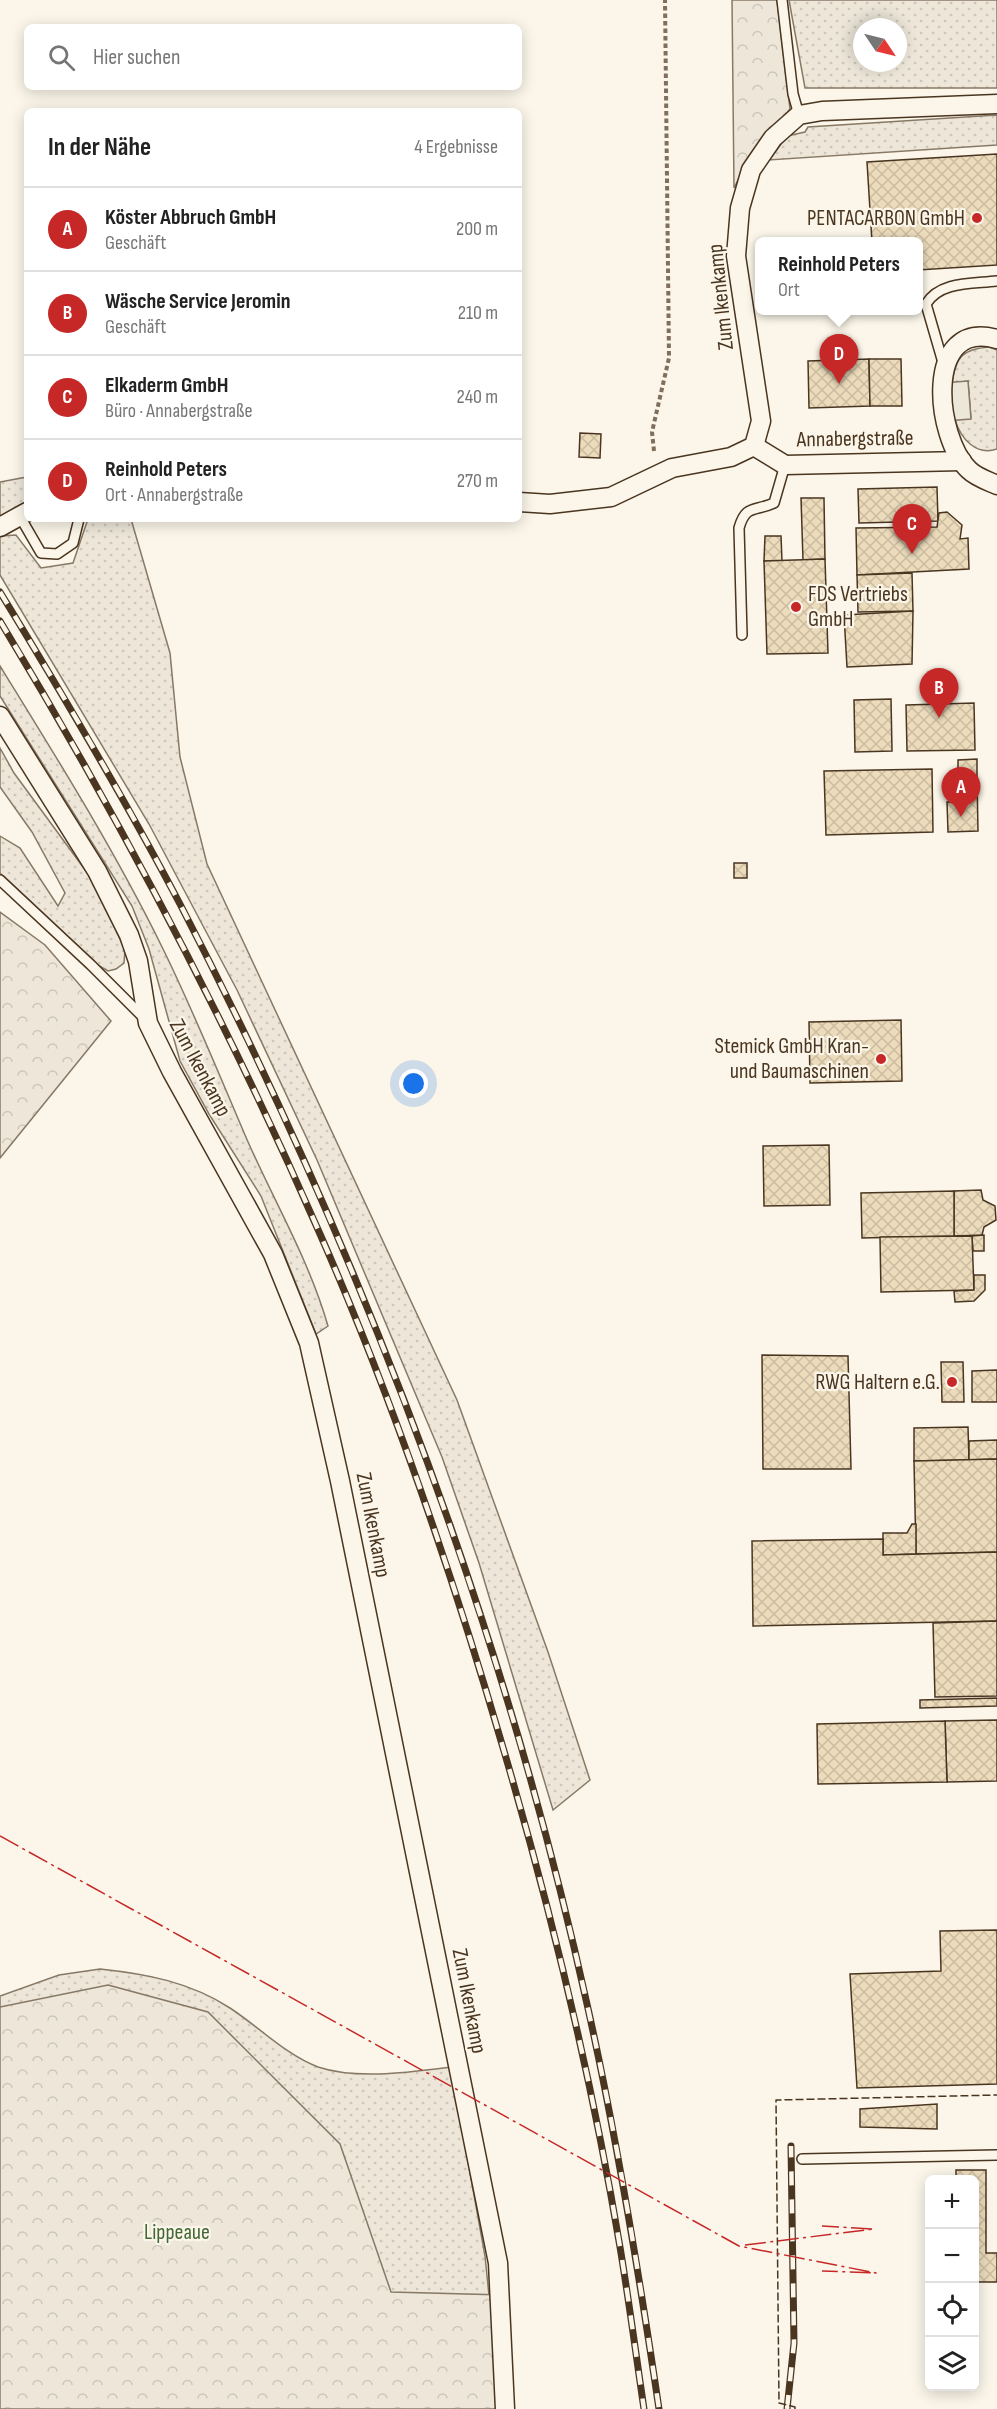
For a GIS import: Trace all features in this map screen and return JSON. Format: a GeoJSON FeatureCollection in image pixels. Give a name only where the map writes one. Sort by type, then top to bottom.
{"type":"FeatureCollection","features":[{"type":"Feature","properties":{"kind":"street"},"geometry":{"type":"LineString","coordinates":[[799,115],[822,111],[997,104]]}},
{"type":"Feature","properties":{"kind":"street","name":"Zum Ikenkamp"},"geometry":{"type":"LineString","coordinates":[[754,446],[761,421],[736,256],[740,208],[751,170],[773,138],[799,115]]}},
{"type":"Feature","properties":{"kind":"street"},"geometry":{"type":"LineString","coordinates":[[944,366],[956,347],[964,340],[977,337],[997,339]]}},
{"type":"Feature","properties":{"kind":"street","name":"Annabergstraße"},"geometry":{"type":"LineString","coordinates":[[944,366],[942,376],[946,427],[962,461],[978,476],[997,486]]}},
{"type":"Feature","properties":{"kind":"street"},"geometry":{"type":"LineString","coordinates":[[522,502],[550,504],[611,497],[672,468],[723,459],[754,446]]}},
{"type":"Feature","properties":{"kind":"street","name":"Annabergstraße"},"geometry":{"type":"LineString","coordinates":[[754,446],[785,465],[962,461]]}},
{"type":"Feature","properties":{"kind":"street"},"geometry":{"type":"LineString","coordinates":[[0,527],[23,514]]}},
{"type":"Feature","properties":{"kind":"street","name":"Zum Ikenkamp"},"geometry":{"type":"LineString","coordinates":[[0,716],[98,871],[129,935],[138,961],[148,1023],[172,1072],[273,1254],[309,1343],[340,1481],[498,2263],[505,2409]]}},
{"type":"Feature","properties":{"kind":"lane"},"geometry":{"type":"LineString","coordinates":[[782,0],[793,94],[799,115]]}},
{"type":"Feature","properties":{"kind":"lane"},"geometry":{"type":"LineString","coordinates":[[944,366],[926,304],[932,293],[946,287],[997,281]]}},
{"type":"Feature","properties":{"kind":"lane"},"geometry":{"type":"LineString","coordinates":[[742,635],[739,528],[743,514],[748,510],[774,502],[785,465]]}},
{"type":"Feature","properties":{"kind":"lane"},"geometry":{"type":"LineString","coordinates":[[27,522],[41,553],[57,554],[73,543],[78,522]]}},
{"type":"Feature","properties":{"kind":"lane"},"geometry":{"type":"LineString","coordinates":[[0,880],[91,964],[148,1023]]}},
{"type":"Feature","properties":{"kind":"lane"},"geometry":{"type":"LineString","coordinates":[[802,2159],[997,2155]]}},
{"type":"Feature","properties":{"kind":"path"},"geometry":{"type":"LineString","coordinates":[[654,451],[652,432],[669,358],[664,0]]}},
{"type":"Feature","properties":{"kind":"green space"},"geometry":{"type":"Polygon","coordinates":[[[732,0],[777,0],[790,109],[750,157],[734,188],[732,0]]]}},
{"type":"Feature","properties":{"kind":"green space"},"geometry":{"type":"Polygon","coordinates":[[[789,0],[997,0],[997,88],[805,88],[789,0]]]}},
{"type":"Feature","properties":{"kind":"green space"},"geometry":{"type":"Polygon","coordinates":[[[997,115],[997,145],[769,160],[787,136],[805,132],[808,127],[997,115]]]}},
{"type":"Feature","properties":{"kind":"green space"},"geometry":{"type":"Polygon","coordinates":[[[989,347],[997,350],[997,449],[989,451],[976,448],[961,434],[955,420],[971,418],[968,381],[952,383],[958,361],[966,352],[989,347]]]}},
{"type":"Feature","properties":{"kind":"green space"},"geometry":{"type":"Polygon","coordinates":[[[24,478],[24,505],[0,520],[0,482],[24,478]]]}},
{"type":"Feature","properties":{"kind":"green space"},"geometry":{"type":"Polygon","coordinates":[[[87,522],[132,522],[170,653],[180,757],[207,864],[457,1400],[548,1652],[590,1780],[553,1810],[479,1563],[442,1457],[317,1160],[237,990],[149,824],[0,575],[0,536],[16,535],[41,568],[73,563],[87,522]]]}},
{"type":"Feature","properties":{"kind":"green space"},"geometry":{"type":"Polygon","coordinates":[[[0,666],[105,841],[145,912],[174,972],[245,1135],[311,1276],[328,1326],[316,1334],[261,1196],[209,1114],[180,1061],[149,949],[132,906],[0,696],[0,666]]]}},
{"type":"Feature","properties":{"kind":"green space"},"geometry":{"type":"Polygon","coordinates":[[[0,748],[14,773],[94,882],[125,950],[124,963],[116,969],[108,971],[96,964],[0,873],[0,836],[20,848],[58,906],[65,893],[32,832],[0,787],[0,748]]]}},
{"type":"Feature","properties":{"kind":"green space"},"geometry":{"type":"Polygon","coordinates":[[[0,912],[45,945],[111,1021],[0,1158],[0,912]]]}},
{"type":"Feature","properties":{"kind":"green space","name":"Lippeaue"},"geometry":{"type":"Polygon","coordinates":[[[100,1969],[168,1981],[215,1999],[284,2048],[318,2067],[333,2071],[367,2074],[402,2073],[451,2067],[485,2256],[493,2335],[0,2409],[0,1996],[59,1975],[100,1969]]]}},
{"type":"Feature","properties":{"kind":"green space","name":"Lippeaue"},"geometry":{"type":"Polygon","coordinates":[[[108,1985],[208,2012],[340,2144],[391,2292],[504,2295],[499,2409],[0,2409],[0,2007],[108,1985]]]}},
{"type":"Feature","properties":{"kind":"shaded area"},"geometry":{"type":"Polygon","coordinates":[[[968,381],[971,419],[946,421],[942,383],[968,381]]]}},
{"type":"Feature","properties":{"kind":"building"},"geometry":{"type":"Polygon","coordinates":[[[997,154],[997,265],[923,270],[923,237],[872,237],[867,162],[997,154]]]}},
{"type":"Feature","properties":{"kind":"building"},"geometry":{"type":"Polygon","coordinates":[[[869,359],[870,406],[809,408],[808,361],[869,359]]]}},
{"type":"Feature","properties":{"kind":"building"},"geometry":{"type":"Polygon","coordinates":[[[869,359],[901,359],[902,406],[870,406],[869,359]]]}},
{"type":"Feature","properties":{"kind":"building"},"geometry":{"type":"Polygon","coordinates":[[[580,433],[601,434],[600,458],[579,457],[580,433]]]}},
{"type":"Feature","properties":{"kind":"building"},"geometry":{"type":"Polygon","coordinates":[[[937,487],[938,521],[859,523],[858,489],[937,487]]]}},
{"type":"Feature","properties":{"kind":"building"},"geometry":{"type":"Polygon","coordinates":[[[801,498],[824,498],[825,559],[803,560],[801,498]]]}},
{"type":"Feature","properties":{"kind":"building"},"geometry":{"type":"Polygon","coordinates":[[[947,512],[962,525],[960,539],[968,538],[969,569],[857,575],[856,528],[937,527],[939,513],[947,512]]]}},
{"type":"Feature","properties":{"kind":"building"},"geometry":{"type":"Polygon","coordinates":[[[765,536],[781,536],[782,561],[764,561],[765,536]]]}},
{"type":"Feature","properties":{"kind":"building","name":"FDS Vertriebs GmbH"},"geometry":{"type":"Polygon","coordinates":[[[825,559],[828,653],[767,654],[764,561],[825,559]]]}},
{"type":"Feature","properties":{"kind":"building"},"geometry":{"type":"Polygon","coordinates":[[[912,573],[913,611],[858,612],[857,575],[912,573]]]}},
{"type":"Feature","properties":{"kind":"building"},"geometry":{"type":"Polygon","coordinates":[[[913,611],[912,664],[847,667],[844,615],[913,611]]]}},
{"type":"Feature","properties":{"kind":"building"},"geometry":{"type":"Polygon","coordinates":[[[891,699],[892,751],[855,752],[854,700],[891,699]]]}},
{"type":"Feature","properties":{"kind":"building"},"geometry":{"type":"Polygon","coordinates":[[[974,703],[975,750],[907,751],[906,705],[974,703]]]}},
{"type":"Feature","properties":{"kind":"building"},"geometry":{"type":"Polygon","coordinates":[[[977,759],[977,778],[958,777],[958,760],[977,759]]]}},
{"type":"Feature","properties":{"kind":"building"},"geometry":{"type":"Polygon","coordinates":[[[932,769],[933,832],[826,835],[824,771],[932,769]]]}},
{"type":"Feature","properties":{"kind":"building"},"geometry":{"type":"Polygon","coordinates":[[[954,777],[977,777],[978,831],[948,832],[947,802],[955,802],[954,777]]]}},
{"type":"Feature","properties":{"kind":"building"},"geometry":{"type":"Polygon","coordinates":[[[734,863],[747,863],[747,878],[734,878],[734,863]]]}},
{"type":"Feature","properties":{"kind":"building"},"geometry":{"type":"Polygon","coordinates":[[[901,1020],[902,1081],[810,1083],[809,1022],[901,1020]]]}},
{"type":"Feature","properties":{"kind":"building"},"geometry":{"type":"Polygon","coordinates":[[[829,1145],[830,1205],[764,1206],[763,1146],[829,1145]]]}},
{"type":"Feature","properties":{"kind":"building"},"geometry":{"type":"Polygon","coordinates":[[[981,1190],[983,1200],[995,1206],[996,1220],[984,1227],[982,1235],[954,1236],[954,1191],[981,1190]]]}},
{"type":"Feature","properties":{"kind":"building"},"geometry":{"type":"Polygon","coordinates":[[[954,1191],[954,1236],[862,1238],[861,1193],[954,1191]]]}},
{"type":"Feature","properties":{"kind":"building"},"geometry":{"type":"Polygon","coordinates":[[[984,1235],[984,1251],[973,1251],[972,1236],[984,1235]]]}},
{"type":"Feature","properties":{"kind":"building"},"geometry":{"type":"Polygon","coordinates":[[[972,1236],[974,1290],[881,1292],[880,1237],[972,1236]]]}},
{"type":"Feature","properties":{"kind":"building"},"geometry":{"type":"Polygon","coordinates":[[[974,1275],[985,1275],[985,1290],[974,1301],[955,1302],[954,1291],[974,1290],[974,1275]]]}},
{"type":"Feature","properties":{"kind":"building"},"geometry":{"type":"Polygon","coordinates":[[[762,1355],[848,1356],[851,1469],[763,1469],[762,1355]]]}},
{"type":"Feature","properties":{"kind":"building","name":"RWG Haltern e.G."},"geometry":{"type":"Polygon","coordinates":[[[941,1362],[963,1362],[964,1402],[942,1402],[941,1362]]]}},
{"type":"Feature","properties":{"kind":"building"},"geometry":{"type":"Polygon","coordinates":[[[997,1370],[997,1402],[972,1402],[972,1371],[997,1370]]]}},
{"type":"Feature","properties":{"kind":"building"},"geometry":{"type":"Polygon","coordinates":[[[968,1427],[969,1460],[914,1461],[914,1428],[968,1427]]]}},
{"type":"Feature","properties":{"kind":"building"},"geometry":{"type":"Polygon","coordinates":[[[997,1440],[997,1459],[969,1460],[969,1441],[997,1440]]]}},
{"type":"Feature","properties":{"kind":"building"},"geometry":{"type":"Polygon","coordinates":[[[997,1459],[997,1552],[916,1554],[914,1461],[997,1459]]]}},
{"type":"Feature","properties":{"kind":"building"},"geometry":{"type":"Polygon","coordinates":[[[912,1524],[916,1524],[916,1554],[883,1555],[883,1533],[907,1533],[912,1524]]]}},
{"type":"Feature","properties":{"kind":"building"},"geometry":{"type":"Polygon","coordinates":[[[883,1539],[883,1555],[997,1552],[997,1621],[753,1626],[752,1541],[883,1539]]]}},
{"type":"Feature","properties":{"kind":"building"},"geometry":{"type":"Polygon","coordinates":[[[997,1621],[997,1696],[935,1697],[933,1623],[997,1621]]]}},
{"type":"Feature","properties":{"kind":"building"},"geometry":{"type":"Polygon","coordinates":[[[997,1698],[997,1706],[920,1708],[920,1700],[997,1698]]]}},
{"type":"Feature","properties":{"kind":"building"},"geometry":{"type":"Polygon","coordinates":[[[997,1720],[997,1781],[947,1782],[945,1721],[997,1720]]]}},
{"type":"Feature","properties":{"kind":"building"},"geometry":{"type":"Polygon","coordinates":[[[945,1721],[947,1782],[818,1784],[817,1724],[945,1721]]]}},
{"type":"Feature","properties":{"kind":"building"},"geometry":{"type":"Polygon","coordinates":[[[997,1930],[997,2084],[857,2088],[850,1974],[941,1971],[940,1931],[997,1930]]]}},
{"type":"Feature","properties":{"kind":"building"},"geometry":{"type":"Polygon","coordinates":[[[937,2104],[937,2129],[860,2127],[860,2109],[937,2104]]]}},
{"type":"Feature","properties":{"kind":"building"},"geometry":{"type":"Polygon","coordinates":[[[956,2170],[986,2170],[986,2253],[997,2253],[997,2282],[979,2282],[979,2175],[956,2175],[956,2170]]]}},
{"type":"Feature","properties":{"kind":"railway"},"geometry":{"type":"LineString","coordinates":[[0,592],[138,826],[181,906],[246,1037],[308,1170],[366,1305],[420,1442],[469,1580],[513,1720],[553,1862],[587,2004],[618,2155],[659,2409]]}},
{"type":"Feature","properties":{"kind":"railway"},"geometry":{"type":"LineString","coordinates":[[0,621],[88,770],[170,922],[248,1077],[347,1297],[421,1490],[504,1751],[570,1997],[609,2184],[644,2409]]}},
{"type":"Feature","properties":{"kind":"railway"},"geometry":{"type":"LineString","coordinates":[[787,2409],[794,2343],[791,2146]]}},
{"type":"Feature","properties":{"kind":"fence"},"geometry":{"type":"LineString","coordinates":[[795,2409],[795,2407],[779,2403],[776,2100],[997,2095]]}},
{"type":"Feature","properties":{"kind":"power"},"geometry":{"type":"LineString","coordinates":[[0,1836],[739,2246],[876,2273],[822,2271]]}},
{"type":"Feature","properties":{"kind":"power"},"geometry":{"type":"LineString","coordinates":[[745,2245],[874,2229],[822,2226]]}},
{"type":"Feature","properties":{"kind":"place","name":"PENTACARBON GmbH"},"geometry":{"type":"Point","coordinates":[977,218]}},
{"type":"Feature","properties":{"kind":"place","name":"Reinhold Peters"},"geometry":{"type":"Point","coordinates":[839,384]}},
{"type":"Feature","properties":{"kind":"place","name":"Elkaderm GmbH"},"geometry":{"type":"Point","coordinates":[912,554]}},
{"type":"Feature","properties":{"kind":"place","name":"FDS Vertriebs GmbH"},"geometry":{"type":"Point","coordinates":[796,607]}},
{"type":"Feature","properties":{"kind":"place","name":"Wäsche Service Jeromin"},"geometry":{"type":"Point","coordinates":[939,718]}},
{"type":"Feature","properties":{"kind":"place","name":"Köster Abbruch GmbH"},"geometry":{"type":"Point","coordinates":[961,817]}},
{"type":"Feature","properties":{"kind":"place","name":"Stemick GmbH Kran- und Baumaschinen"},"geometry":{"type":"Point","coordinates":[881,1059]}},
{"type":"Feature","properties":{"kind":"place","name":"RWG Haltern e.G."},"geometry":{"type":"Point","coordinates":[952,1382]}}]}
